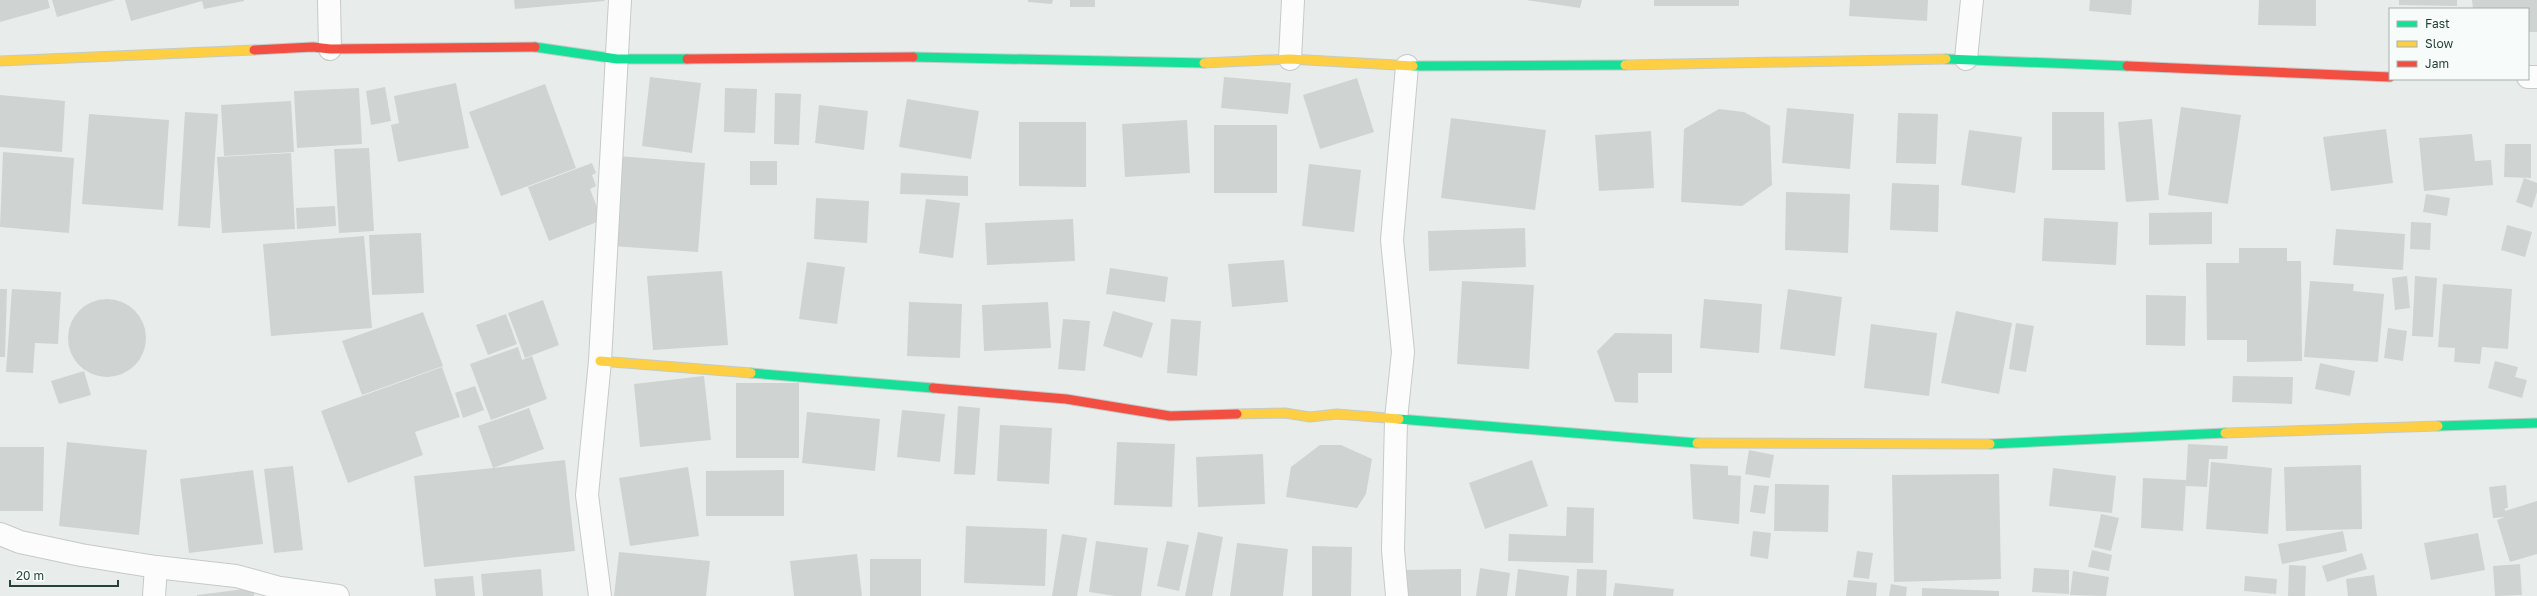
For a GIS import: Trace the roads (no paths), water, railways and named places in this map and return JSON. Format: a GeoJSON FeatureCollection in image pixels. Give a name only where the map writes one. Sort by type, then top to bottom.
{"type":"FeatureCollection","features":[{"type":"Feature","properties":{"kind":"street"},"geometry":{"type":"LineString","coordinates":[[328,0],[330,49]]}},
{"type":"Feature","properties":{"kind":"street"},"geometry":{"type":"LineString","coordinates":[[600,596],[587,495],[600,361],[620,0]]}},
{"type":"Feature","properties":{"kind":"street"},"geometry":{"type":"LineString","coordinates":[[1290,59],[1293,0]]}},
{"type":"Feature","properties":{"kind":"street"},"geometry":{"type":"LineString","coordinates":[[1966,59],[1972,0]]}},
{"type":"Feature","properties":{"kind":"street"},"geometry":{"type":"LineString","coordinates":[[0,61],[313,47],[330,49],[474,46],[535,47],[617,59],[968,57],[1206,63],[1290,59],[1407,66],[1740,64],[1966,59],[2389,77]]}},
{"type":"Feature","properties":{"kind":"street"},"geometry":{"type":"LineString","coordinates":[[1397,596],[1393,550],[1396,419],[1404,352],[1392,240],[1407,66]]}},
{"type":"Feature","properties":{"kind":"street"},"geometry":{"type":"LineString","coordinates":[[600,361],[1066,399],[1170,416],[1285,413],[1310,417],[1337,414],[1708,443],[1998,444],[2163,435],[2537,423]]}},
{"type":"Feature","properties":{"kind":"street"},"geometry":{"type":"LineString","coordinates":[[0,534],[20,542],[156,567],[236,576],[280,588],[338,596]]}},
{"type":"Feature","properties":{"kind":"street"},"geometry":{"type":"LineString","coordinates":[[154,596],[156,567]]}}]}
